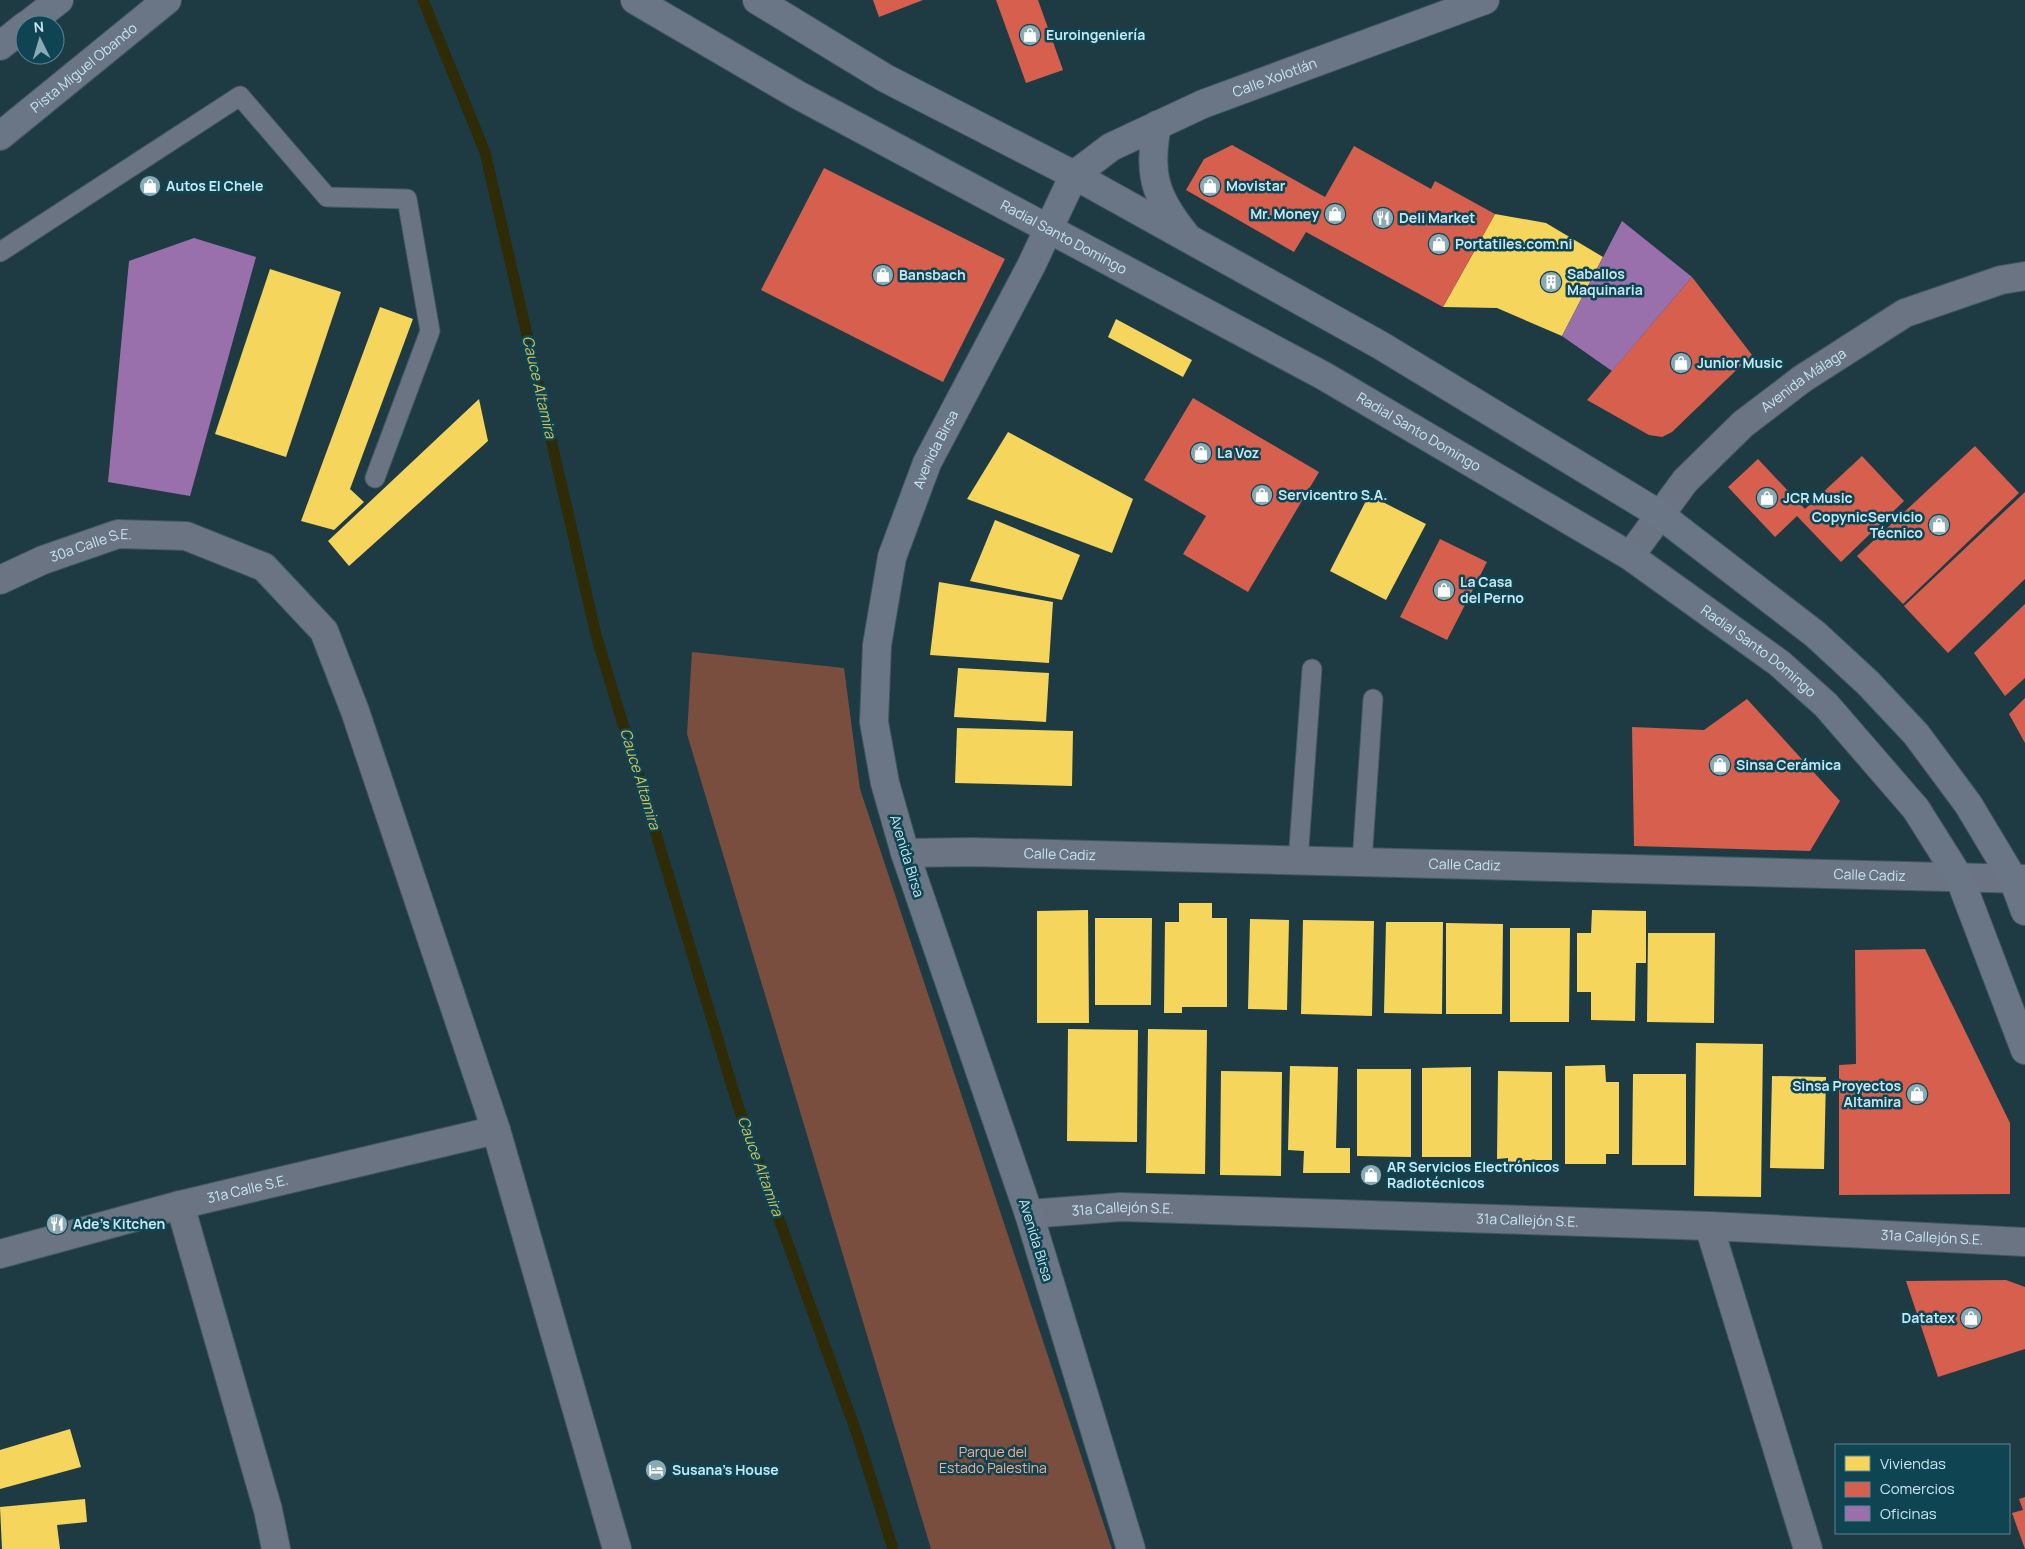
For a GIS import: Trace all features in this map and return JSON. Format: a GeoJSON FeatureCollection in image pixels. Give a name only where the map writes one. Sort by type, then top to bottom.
{"type":"FeatureCollection","features":[{"type":"Feature","properties":{"kind":"main road"},"geometry":{"type":"LineString","coordinates":[[40,15],[59,0]]}},
{"type":"Feature","properties":{"kind":"main road","name":"Pista Miguel Obando"},"geometry":{"type":"LineString","coordinates":[[0,136],[167,0]]}},
{"type":"Feature","properties":{"kind":"main road","name":"Radial Santo Domingo"},"geometry":{"type":"LineString","coordinates":[[635,0],[798,94],[1324,376],[1630,556],[1780,663],[1826,705],[1916,809],[1960,879],[2025,1050]]}},
{"type":"Feature","properties":{"kind":"main road"},"geometry":{"type":"LineString","coordinates":[[757,0],[885,78],[1074,175],[1380,345],[1659,514],[1815,634],[1868,683],[1916,734],[1968,804],[2019,879],[2025,911]]}},
{"type":"Feature","properties":{"kind":"main road","name":"Calle Xolotlán"},"geometry":{"type":"LineString","coordinates":[[1074,175],[1111,147],[1203,104],[1485,0]]}},
{"type":"Feature","properties":{"kind":"main road"},"geometry":{"type":"LineString","coordinates":[[0,46],[15,34]]}},
{"type":"Feature","properties":{"kind":"main road"},"geometry":{"type":"LineString","coordinates":[[1157,125],[1152,153],[1155,182],[1168,212],[1192,242]]}},
{"type":"Feature","properties":{"kind":"main road","name":"Avenida Birsa"},"geometry":{"type":"LineString","coordinates":[[1074,175],[1031,266],[927,463],[892,557],[877,645],[874,722],[885,783],[905,853],[1028,1214],[1132,1549]]}},
{"type":"Feature","properties":{"kind":"street","name":"Avenida Málaga"},"geometry":{"type":"LineString","coordinates":[[1630,556],[1685,481],[1744,424],[1802,379],[1905,313],[2001,280],[2025,276]]}},
{"type":"Feature","properties":{"kind":"street","name":"30a Calle S.E."},"geometry":{"type":"LineString","coordinates":[[0,580],[43,560],[118,534],[186,536],[264,567],[324,631],[355,711],[496,1130],[617,1549]]}},
{"type":"Feature","properties":{"kind":"street","name":"Calle Cadiz"},"geometry":{"type":"LineString","coordinates":[[905,853],[972,852],[1960,879],[2019,879]]}},
{"type":"Feature","properties":{"kind":"street","name":"31a Calle S.E."},"geometry":{"type":"LineString","coordinates":[[0,1254],[180,1205],[496,1130]]}},
{"type":"Feature","properties":{"kind":"street"},"geometry":{"type":"LineString","coordinates":[[180,1205],[265,1501],[276,1549]]}},
{"type":"Feature","properties":{"kind":"street","name":"31a Callejón S.E."},"geometry":{"type":"LineString","coordinates":[[1028,1214],[1121,1207],[1709,1226],[2025,1242]]}},
{"type":"Feature","properties":{"kind":"street"},"geometry":{"type":"LineString","coordinates":[[1709,1226],[1808,1549]]}},
{"type":"Feature","properties":{"kind":"lane"},"geometry":{"type":"LineString","coordinates":[[0,252],[240,96],[327,198],[407,199],[430,331],[375,478]]}},
{"type":"Feature","properties":{"kind":"lane"},"geometry":{"type":"LineString","coordinates":[[1298,861],[1312,669]]}},
{"type":"Feature","properties":{"kind":"lane"},"geometry":{"type":"LineString","coordinates":[[1362,862],[1373,699]]}},
{"type":"Feature","properties":{"kind":"green space","name":"Parque del Estado Palestina"},"geometry":{"type":"Polygon","coordinates":[[[692,652],[844,668],[860,789],[1112,1549],[931,1549],[687,734],[692,652]]]}},
{"type":"Feature","properties":{"kind":"building: Viviendas"},"geometry":{"type":"Polygon","coordinates":[[[1495,214],[1546,223],[1603,257],[1562,336],[1497,308],[1443,307],[1495,214]]]}},
{"type":"Feature","properties":{"kind":"building: Viviendas"},"geometry":{"type":"Polygon","coordinates":[[[270,269],[341,292],[286,457],[215,434],[270,269]]]}},
{"type":"Feature","properties":{"kind":"building: Viviendas"},"geometry":{"type":"Polygon","coordinates":[[[380,307],[413,319],[350,489],[364,502],[334,530],[301,521],[380,307]]]}},
{"type":"Feature","properties":{"kind":"building: Viviendas"},"geometry":{"type":"Polygon","coordinates":[[[1116,319],[1192,360],[1183,377],[1108,337],[1116,319]]]}},
{"type":"Feature","properties":{"kind":"building: Viviendas"},"geometry":{"type":"Polygon","coordinates":[[[479,399],[488,441],[349,566],[328,541],[479,399]]]}},
{"type":"Feature","properties":{"kind":"building: Viviendas"},"geometry":{"type":"Polygon","coordinates":[[[1008,432],[1133,499],[1112,553],[967,499],[1008,432]]]}},
{"type":"Feature","properties":{"kind":"building: Viviendas"},"geometry":{"type":"Polygon","coordinates":[[[1369,495],[1426,524],[1386,600],[1330,571],[1369,495]]]}},
{"type":"Feature","properties":{"kind":"building: Viviendas"},"geometry":{"type":"Polygon","coordinates":[[[995,520],[1080,555],[1062,600],[970,581],[995,520]]]}},
{"type":"Feature","properties":{"kind":"building: Viviendas"},"geometry":{"type":"Polygon","coordinates":[[[939,582],[1053,602],[1049,663],[930,655],[939,582]]]}},
{"type":"Feature","properties":{"kind":"building: Viviendas"},"geometry":{"type":"Polygon","coordinates":[[[958,668],[1049,673],[1046,722],[954,717],[958,668]]]}},
{"type":"Feature","properties":{"kind":"building: Viviendas"},"geometry":{"type":"Polygon","coordinates":[[[957,728],[1073,731],[1072,786],[955,783],[957,728]]]}},
{"type":"Feature","properties":{"kind":"building: Viviendas"},"geometry":{"type":"Polygon","coordinates":[[[1179,903],[1212,903],[1212,918],[1227,918],[1227,1007],[1182,1007],[1182,1013],[1164,1013],[1165,922],[1179,922],[1179,903]]]}},
{"type":"Feature","properties":{"kind":"building: Viviendas"},"geometry":{"type":"Polygon","coordinates":[[[1088,910],[1089,1023],[1037,1023],[1037,911],[1088,910]]]}},
{"type":"Feature","properties":{"kind":"building: Viviendas"},"geometry":{"type":"Polygon","coordinates":[[[1592,910],[1646,911],[1646,963],[1636,963],[1635,1021],[1591,1020],[1591,992],[1577,992],[1577,933],[1591,933],[1592,910]]]}},
{"type":"Feature","properties":{"kind":"building: Viviendas"},"geometry":{"type":"Polygon","coordinates":[[[1095,918],[1152,918],[1151,1005],[1095,1005],[1095,918]]]}},
{"type":"Feature","properties":{"kind":"building: Viviendas"},"geometry":{"type":"Polygon","coordinates":[[[1250,919],[1289,920],[1287,1010],[1248,1009],[1250,919]]]}},
{"type":"Feature","properties":{"kind":"building: Viviendas"},"geometry":{"type":"Polygon","coordinates":[[[1303,920],[1374,921],[1372,1016],[1301,1014],[1303,920]]]}},
{"type":"Feature","properties":{"kind":"building: Viviendas"},"geometry":{"type":"Polygon","coordinates":[[[1386,922],[1443,922],[1442,1014],[1384,1013],[1386,922]]]}},
{"type":"Feature","properties":{"kind":"building: Viviendas"},"geometry":{"type":"Polygon","coordinates":[[[1446,923],[1503,924],[1502,1014],[1446,1014],[1446,923]]]}},
{"type":"Feature","properties":{"kind":"building: Viviendas"},"geometry":{"type":"Polygon","coordinates":[[[1510,928],[1570,928],[1569,1022],[1510,1022],[1510,928]]]}},
{"type":"Feature","properties":{"kind":"building: Viviendas"},"geometry":{"type":"Polygon","coordinates":[[[1648,933],[1715,933],[1714,1023],[1647,1022],[1648,933]]]}},
{"type":"Feature","properties":{"kind":"building: Viviendas"},"geometry":{"type":"Polygon","coordinates":[[[1068,1029],[1138,1030],[1137,1142],[1067,1141],[1068,1029]]]}},
{"type":"Feature","properties":{"kind":"building: Viviendas"},"geometry":{"type":"Polygon","coordinates":[[[1148,1029],[1207,1030],[1205,1174],[1146,1173],[1148,1029]]]}},
{"type":"Feature","properties":{"kind":"building: Viviendas"},"geometry":{"type":"Polygon","coordinates":[[[1696,1043],[1763,1044],[1761,1197],[1694,1196],[1696,1043]]]}},
{"type":"Feature","properties":{"kind":"building: Viviendas"},"geometry":{"type":"Polygon","coordinates":[[[1605,1065],[1606,1082],[1619,1082],[1619,1154],[1606,1154],[1606,1164],[1565,1164],[1565,1066],[1605,1065]]]}},
{"type":"Feature","properties":{"kind":"building: Viviendas"},"geometry":{"type":"Polygon","coordinates":[[[1290,1066],[1338,1067],[1336,1148],[1350,1148],[1350,1173],[1303,1173],[1304,1151],[1288,1150],[1290,1066]]]}},
{"type":"Feature","properties":{"kind":"building: Viviendas"},"geometry":{"type":"Polygon","coordinates":[[[1471,1067],[1471,1157],[1422,1157],[1422,1068],[1471,1067]]]}},
{"type":"Feature","properties":{"kind":"building: Viviendas"},"geometry":{"type":"Polygon","coordinates":[[[1357,1069],[1411,1069],[1411,1157],[1357,1156],[1357,1069]]]}},
{"type":"Feature","properties":{"kind":"building: Viviendas"},"geometry":{"type":"Polygon","coordinates":[[[1221,1071],[1282,1072],[1281,1176],[1220,1175],[1221,1071]]]}},
{"type":"Feature","properties":{"kind":"building: Viviendas"},"geometry":{"type":"Polygon","coordinates":[[[1498,1071],[1552,1072],[1552,1160],[1525,1160],[1525,1172],[1508,1172],[1508,1158],[1497,1159],[1498,1071]]]}},
{"type":"Feature","properties":{"kind":"building: Viviendas"},"geometry":{"type":"Polygon","coordinates":[[[1633,1074],[1686,1074],[1686,1165],[1632,1165],[1633,1074]]]}},
{"type":"Feature","properties":{"kind":"building: Viviendas"},"geometry":{"type":"Polygon","coordinates":[[[1772,1076],[1826,1077],[1824,1169],[1770,1168],[1772,1076]]]}},
{"type":"Feature","properties":{"kind":"building: Viviendas"},"geometry":{"type":"Polygon","coordinates":[[[70,1429],[81,1467],[0,1489],[0,1450],[70,1429]]]}},
{"type":"Feature","properties":{"kind":"building: Viviendas"},"geometry":{"type":"Polygon","coordinates":[[[85,1499],[87,1522],[57,1525],[60,1549],[2,1549],[0,1507],[85,1499]]]}},
{"type":"Feature","properties":{"kind":"building: Comercios"},"geometry":{"type":"Polygon","coordinates":[[[873,0],[923,0],[879,17],[873,0]]]}},
{"type":"Feature","properties":{"kind":"building: Comercios","name":"Euroingeniería"},"geometry":{"type":"Polygon","coordinates":[[[996,0],[1038,0],[1063,70],[1026,83],[996,0]]]}},
{"type":"Feature","properties":{"kind":"building: Comercios"},"geometry":{"type":"Polygon","coordinates":[[[1232,145],[1325,197],[1354,146],[1431,189],[1435,181],[1495,214],[1443,307],[1306,232],[1294,252],[1186,190],[1204,159],[1232,145]]]}},
{"type":"Feature","properties":{"kind":"building: Comercios","name":"Bansbach"},"geometry":{"type":"Polygon","coordinates":[[[824,168],[1005,259],[943,382],[761,290],[824,168]]]}},
{"type":"Feature","properties":{"kind":"building: Comercios","name":"Junior Music"},"geometry":{"type":"Polygon","coordinates":[[[1692,277],[1752,355],[1672,432],[1662,437],[1649,435],[1587,400],[1692,277]]]}},
{"type":"Feature","properties":{"kind":"building: Comercios","name":"Servicentro S.A."},"geometry":{"type":"Polygon","coordinates":[[[1193,398],[1319,472],[1248,592],[1183,554],[1206,516],[1144,480],[1193,398]]]}},
{"type":"Feature","properties":{"kind":"building: Comercios","name":"CopynicServicio Técnico"},"geometry":{"type":"Polygon","coordinates":[[[1975,446],[2019,493],[1903,604],[1857,556],[1975,446]]]}},
{"type":"Feature","properties":{"kind":"building: Comercios"},"geometry":{"type":"Polygon","coordinates":[[[1862,456],[1904,501],[1841,562],[1797,516],[1775,537],[1728,487],[1758,459],[1805,509],[1862,456]]]}},
{"type":"Feature","properties":{"kind":"building: Comercios"},"geometry":{"type":"Polygon","coordinates":[[[2025,492],[2025,579],[1948,653],[1904,606],[2025,492]]]}},
{"type":"Feature","properties":{"kind":"building: Comercios","name":"La Casa del Perno"},"geometry":{"type":"Polygon","coordinates":[[[1440,539],[1487,562],[1447,640],[1400,617],[1440,539]]]}},
{"type":"Feature","properties":{"kind":"building: Comercios"},"geometry":{"type":"Polygon","coordinates":[[[2025,604],[2025,678],[2005,696],[1974,653],[2025,604]]]}},
{"type":"Feature","properties":{"kind":"building: Comercios"},"geometry":{"type":"Polygon","coordinates":[[[2025,698],[2025,743],[2009,714],[2025,698]]]}},
{"type":"Feature","properties":{"kind":"building: Comercios","name":"Sinsa Cerámica"},"geometry":{"type":"Polygon","coordinates":[[[1747,699],[1840,801],[1810,851],[1634,846],[1632,727],[1704,730],[1747,699]]]}},
{"type":"Feature","properties":{"kind":"building: Comercios","name":"Sinsa Proyectos Altamira"},"geometry":{"type":"Polygon","coordinates":[[[1925,949],[2010,1123],[2010,1194],[1839,1195],[1839,1065],[1856,1064],[1855,950],[1925,949]]]}},
{"type":"Feature","properties":{"kind":"building: Comercios","name":"Datatex"},"geometry":{"type":"Polygon","coordinates":[[[2006,1280],[2025,1287],[2025,1349],[1938,1377],[1906,1281],[2006,1280]]]}},
{"type":"Feature","properties":{"kind":"building: Comercios"},"geometry":{"type":"Polygon","coordinates":[[[2025,1497],[2025,1549],[2012,1513],[2023,1510],[2019,1499],[2025,1497]]]}},
{"type":"Feature","properties":{"kind":"building: Oficinas"},"geometry":{"type":"Polygon","coordinates":[[[1622,221],[1692,277],[1612,371],[1562,336],[1622,221]]]}},
{"type":"Feature","properties":{"kind":"building: Oficinas"},"geometry":{"type":"Polygon","coordinates":[[[194,238],[256,257],[190,496],[108,482],[129,261],[194,238]]]}},
{"type":"Feature","properties":{"kind":"waterway","name":"Cauce Altamira"},"geometry":{"type":"LineString","coordinates":[[423,0],[485,152],[596,635],[738,1106],[858,1437],[893,1549]]}},
{"type":"Feature","properties":{"kind":"place","name":"Euroingeniería"},"geometry":{"type":"Point","coordinates":[1030,35]}},
{"type":"Feature","properties":{"kind":"place","name":"Autos El Chele"},"geometry":{"type":"Point","coordinates":[150,186]}},
{"type":"Feature","properties":{"kind":"place","name":"Movistar"},"geometry":{"type":"Point","coordinates":[1210,186]}},
{"type":"Feature","properties":{"kind":"place","name":"Mr. Money"},"geometry":{"type":"Point","coordinates":[1335,214]}},
{"type":"Feature","properties":{"kind":"place","name":"Deli Market"},"geometry":{"type":"Point","coordinates":[1383,218]}},
{"type":"Feature","properties":{"kind":"place","name":"Portatiles.com.ni"},"geometry":{"type":"Point","coordinates":[1439,244]}},
{"type":"Feature","properties":{"kind":"place","name":"Bansbach"},"geometry":{"type":"Point","coordinates":[883,275]}},
{"type":"Feature","properties":{"kind":"place","name":"Saballos Maquinaria"},"geometry":{"type":"Point","coordinates":[1551,282]}},
{"type":"Feature","properties":{"kind":"place","name":"Junior Music"},"geometry":{"type":"Point","coordinates":[1681,363]}},
{"type":"Feature","properties":{"kind":"place","name":"La Voz"},"geometry":{"type":"Point","coordinates":[1201,453]}},
{"type":"Feature","properties":{"kind":"place","name":"Servicentro S.A."},"geometry":{"type":"Point","coordinates":[1262,495]}},
{"type":"Feature","properties":{"kind":"place","name":"JCR Music"},"geometry":{"type":"Point","coordinates":[1767,498]}},
{"type":"Feature","properties":{"kind":"place","name":"CopynicServicio Técnico"},"geometry":{"type":"Point","coordinates":[1939,525]}},
{"type":"Feature","properties":{"kind":"place","name":"La Casa del Perno"},"geometry":{"type":"Point","coordinates":[1444,590]}},
{"type":"Feature","properties":{"kind":"place","name":"Sinsa Cerámica"},"geometry":{"type":"Point","coordinates":[1720,765]}},
{"type":"Feature","properties":{"kind":"place","name":"Sinsa Proyectos Altamira"},"geometry":{"type":"Point","coordinates":[1917,1094]}},
{"type":"Feature","properties":{"kind":"place","name":"AR Servicios Electrónicos Radiotécnicos"},"geometry":{"type":"Point","coordinates":[1371,1175]}},
{"type":"Feature","properties":{"kind":"place","name":"Ade's Kitchen"},"geometry":{"type":"Point","coordinates":[57,1224]}},
{"type":"Feature","properties":{"kind":"place","name":"Datatex"},"geometry":{"type":"Point","coordinates":[1971,1318]}},
{"type":"Feature","properties":{"kind":"place","name":"Susana's House"},"geometry":{"type":"Point","coordinates":[656,1470]}}]}
